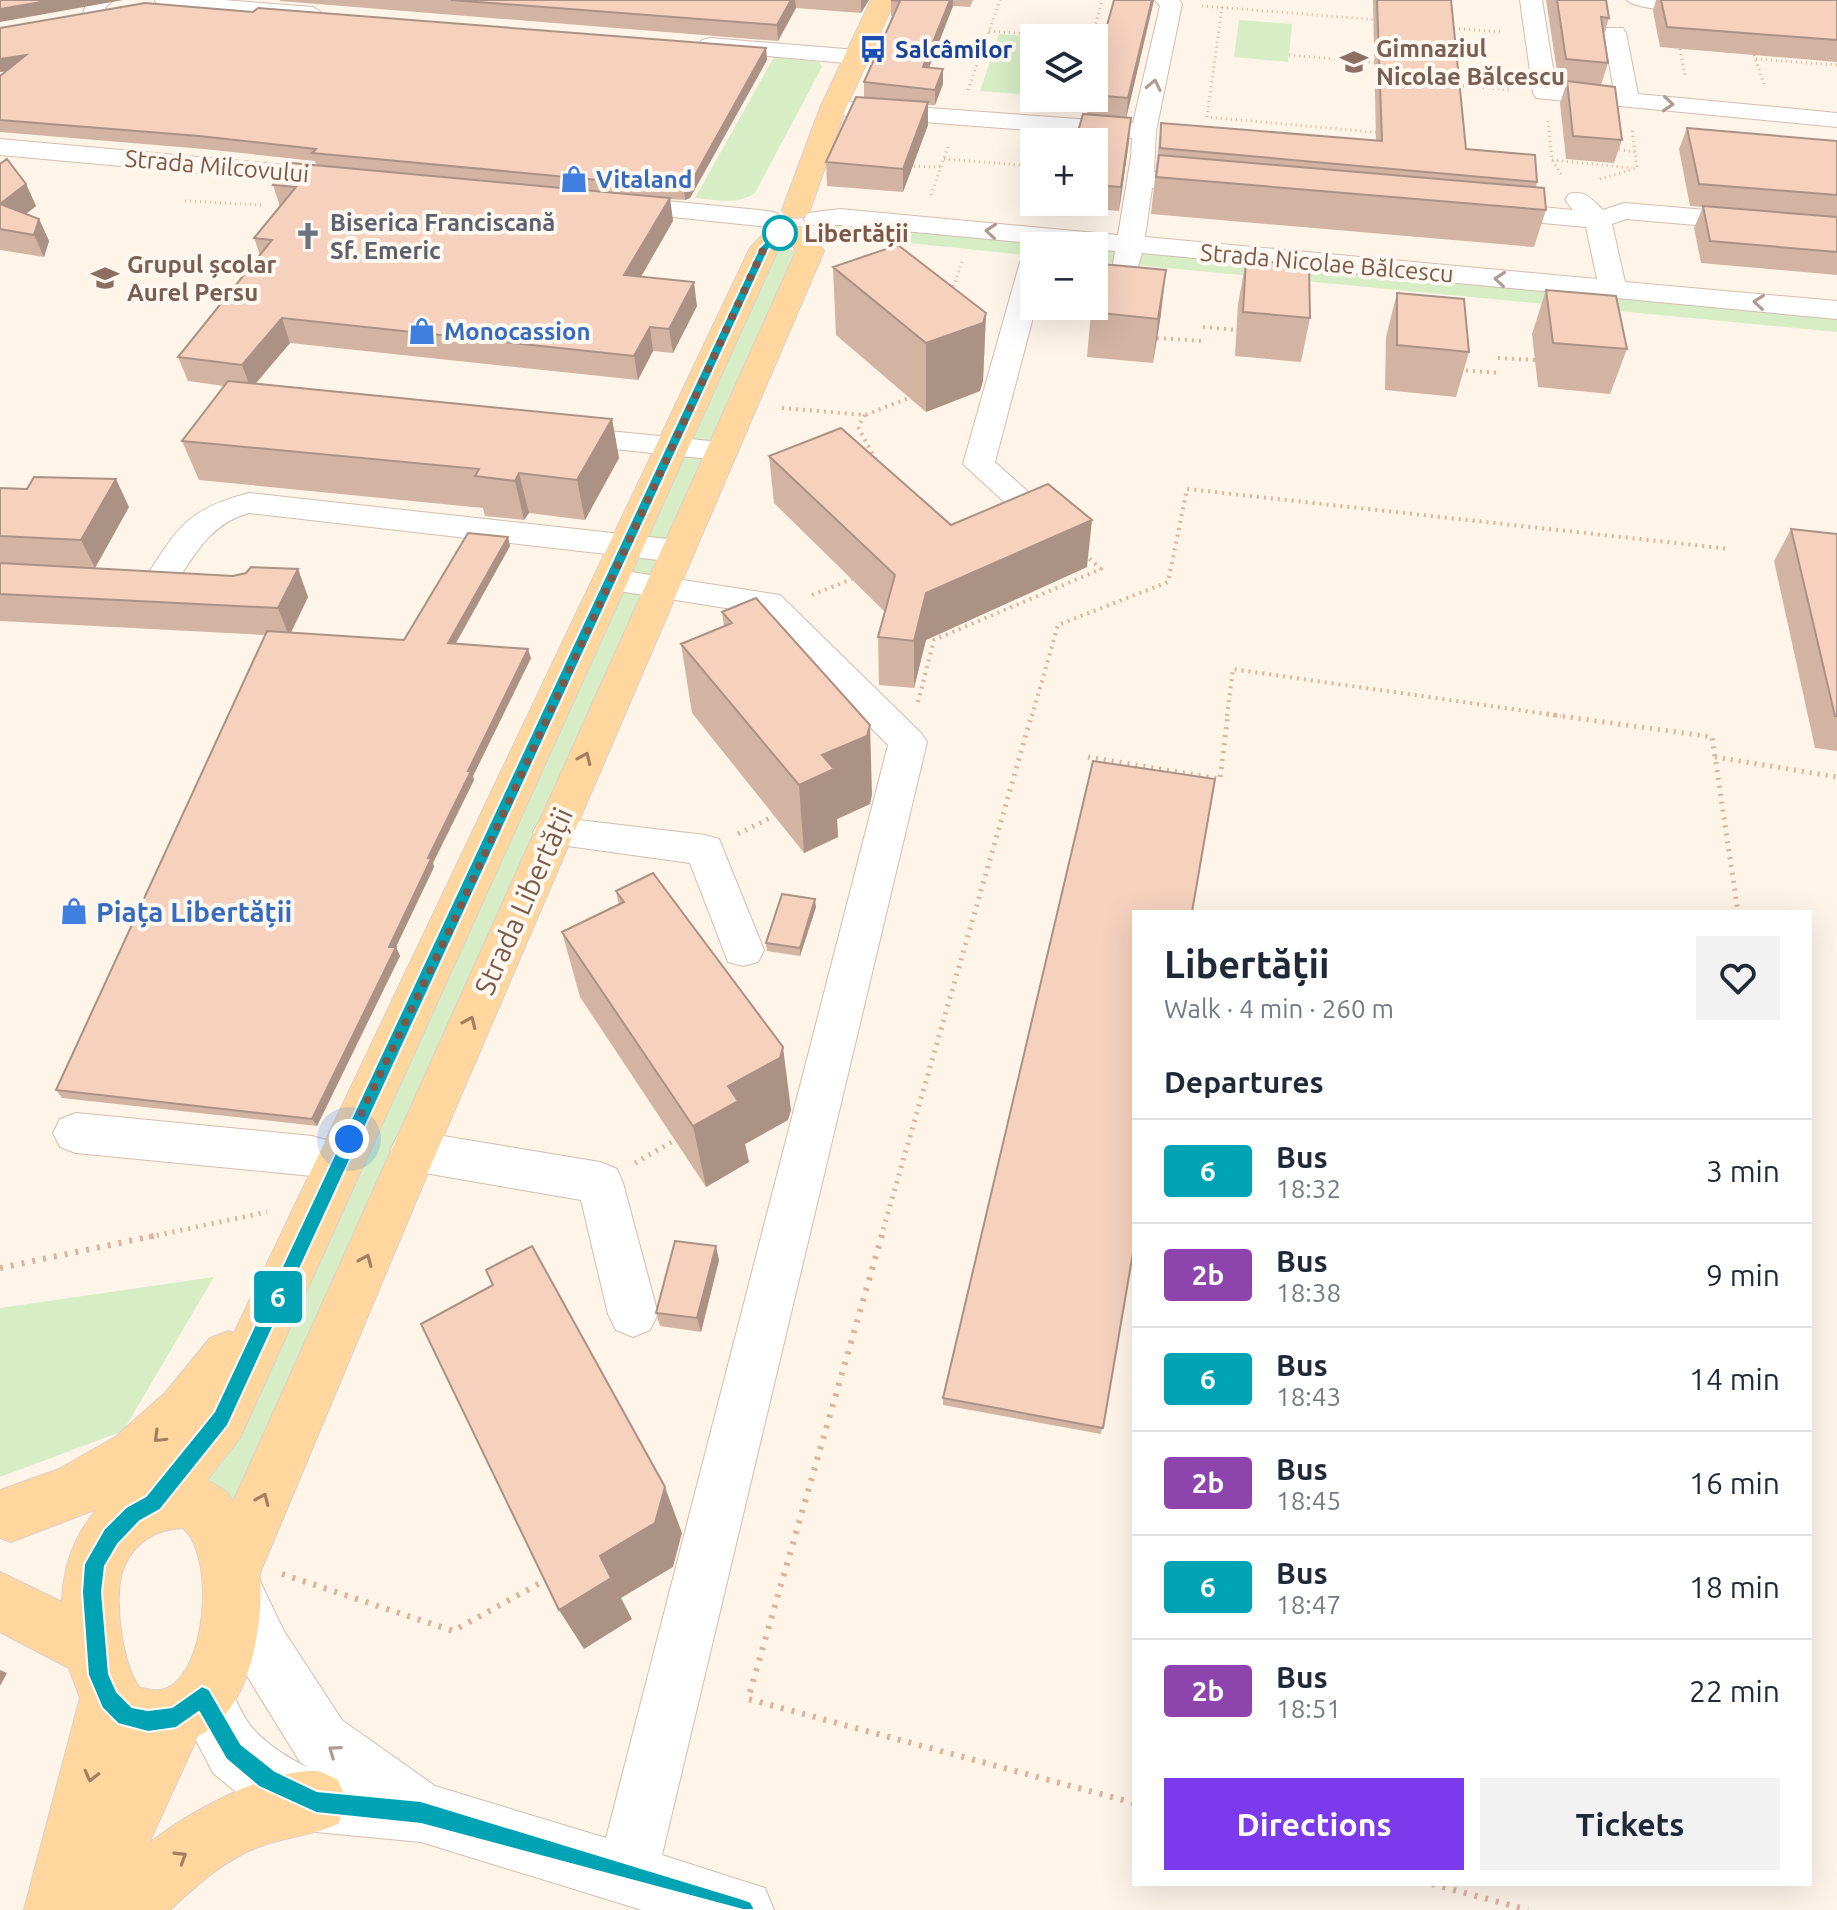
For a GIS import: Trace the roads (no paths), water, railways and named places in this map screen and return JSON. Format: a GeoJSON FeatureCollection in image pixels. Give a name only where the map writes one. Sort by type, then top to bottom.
{"type":"FeatureCollection","features":[{"type":"Feature","properties":{"kind":"main road","name":"Strada Libertății"},"geometry":{"type":"LineString","coordinates":[[143,1509],[221,1419],[764,248],[795,224],[833,108],[883,0]]}},
{"type":"Feature","properties":{"kind":"main road","name":"Strada Libertății"},"geometry":{"type":"LineString","coordinates":[[233,1579],[413,1151],[810,251],[795,224]]}},
{"type":"Feature","properties":{"kind":"main road"},"geometry":{"type":"LineString","coordinates":[[5,1514],[50,1503],[95,1481],[148,1448],[199,1398],[292,1266]]}},
{"type":"Feature","properties":{"kind":"main road"},"geometry":{"type":"LineString","coordinates":[[5,1514],[143,1509],[189,1500],[208,1512],[222,1536],[233,1579],[230,1632],[220,1670],[189,1707],[84,1910]]}},
{"type":"Feature","properties":{"kind":"main road"},"geometry":{"type":"LineString","coordinates":[[56,1910],[102,1675],[95,1564],[111,1537],[143,1509]]}},
{"type":"Feature","properties":{"kind":"main road"},"geometry":{"type":"LineString","coordinates":[[0,1601],[102,1675],[126,1716],[148,1721],[189,1707]]}},
{"type":"Feature","properties":{"kind":"main road"},"geometry":{"type":"LineString","coordinates":[[124,1910],[166,1866],[234,1823],[282,1806],[316,1802]]}},
{"type":"Feature","properties":{"kind":"street"},"geometry":{"type":"LineString","coordinates":[[1531,0],[1545,93],[1837,120]]}},
{"type":"Feature","properties":{"kind":"street"},"geometry":{"type":"LineString","coordinates":[[1638,0],[1729,6]]}},
{"type":"Feature","properties":{"kind":"street"},"geometry":{"type":"LineString","coordinates":[[106,10],[171,1],[333,16]]}},
{"type":"Feature","properties":{"kind":"street"},"geometry":{"type":"LineString","coordinates":[[1129,254],[1143,168],[1144,131],[1169,2]]}},
{"type":"Feature","properties":{"kind":"street"},"geometry":{"type":"LineString","coordinates":[[1615,33],[1627,100]]}},
{"type":"Feature","properties":{"kind":"street"},"geometry":{"type":"LineString","coordinates":[[693,44],[857,57]]}},
{"type":"Feature","properties":{"kind":"street"},"geometry":{"type":"LineString","coordinates":[[833,108],[1144,131]]}},
{"type":"Feature","properties":{"kind":"street","name":"Strada Milcovului"},"geometry":{"type":"LineString","coordinates":[[0,147],[366,180]]}},
{"type":"Feature","properties":{"kind":"street"},"geometry":{"type":"LineString","coordinates":[[1143,168],[1232,176]]}},
{"type":"Feature","properties":{"kind":"street"},"geometry":{"type":"LineString","coordinates":[[1488,187],[1573,196],[1615,193],[1837,229]]}},
{"type":"Feature","properties":{"kind":"street"},"geometry":{"type":"LineString","coordinates":[[1462,208],[1615,193]]}},
{"type":"Feature","properties":{"kind":"street"},"geometry":{"type":"LineString","coordinates":[[1613,289],[1615,193]]}},
{"type":"Feature","properties":{"kind":"street"},"geometry":{"type":"LineString","coordinates":[[597,202],[795,224],[832,235],[1020,255]]}},
{"type":"Feature","properties":{"kind":"street","name":"Strada Nicolae Bălcescu"},"geometry":{"type":"LineString","coordinates":[[795,224],[840,217],[1129,254],[1837,332]]}},
{"type":"Feature","properties":{"kind":"street","name":"Strada Nicolae Bălcescu"},"geometry":{"type":"LineString","coordinates":[[1108,258],[1129,254],[1613,289],[1837,310]]}},
{"type":"Feature","properties":{"kind":"street"},"geometry":{"type":"LineString","coordinates":[[1020,313],[979,464],[1038,515]]}},
{"type":"Feature","properties":{"kind":"street"},"geometry":{"type":"LineString","coordinates":[[533,432],[720,451]]}},
{"type":"Feature","properties":{"kind":"street"},"geometry":{"type":"LineString","coordinates":[[157,585],[196,526],[223,508],[249,503],[668,569],[768,603],[908,742],[627,1875]]}},
{"type":"Feature","properties":{"kind":"street"},"geometry":{"type":"LineString","coordinates":[[553,832],[705,850],[743,950]]}},
{"type":"Feature","properties":{"kind":"street"},"geometry":{"type":"LineString","coordinates":[[76,1133],[312,1156],[338,1162]]}},
{"type":"Feature","properties":{"kind":"street"},"geometry":{"type":"LineString","coordinates":[[413,1151],[600,1183],[633,1314]]}},
{"type":"Feature","properties":{"kind":"street"},"geometry":{"type":"LineString","coordinates":[[233,1579],[264,1651],[321,1741],[421,1812]]}},
{"type":"Feature","properties":{"kind":"street"},"geometry":{"type":"LineString","coordinates":[[189,1707],[234,1752],[267,1779],[316,1802],[421,1812],[743,1910]]}},
{"type":"Feature","properties":{"kind":"place","name":"Salcâmilor"},"geometry":{"type":"Point","coordinates":[873,49]}},
{"type":"Feature","properties":{"kind":"place","name":"Gimnaziul Nicolae Bălcescu"},"geometry":{"type":"Point","coordinates":[1354,62]}},
{"type":"Feature","properties":{"kind":"place","name":"Vitaland"},"geometry":{"type":"Point","coordinates":[574,179]}},
{"type":"Feature","properties":{"kind":"place","name":"Libertății"},"geometry":{"type":"Point","coordinates":[780,233]}},
{"type":"Feature","properties":{"kind":"place","name":"Biserica Franciscană Sf. Emeric"},"geometry":{"type":"Point","coordinates":[308,236]}},
{"type":"Feature","properties":{"kind":"place","name":"Grupul școlar Aurel Persu"},"geometry":{"type":"Point","coordinates":[105,278]}},
{"type":"Feature","properties":{"kind":"place","name":"Monocassion"},"geometry":{"type":"Point","coordinates":[422,331]}},
{"type":"Feature","properties":{"kind":"place","name":"Piața Libertății"},"geometry":{"type":"Point","coordinates":[74,911]}}]}
